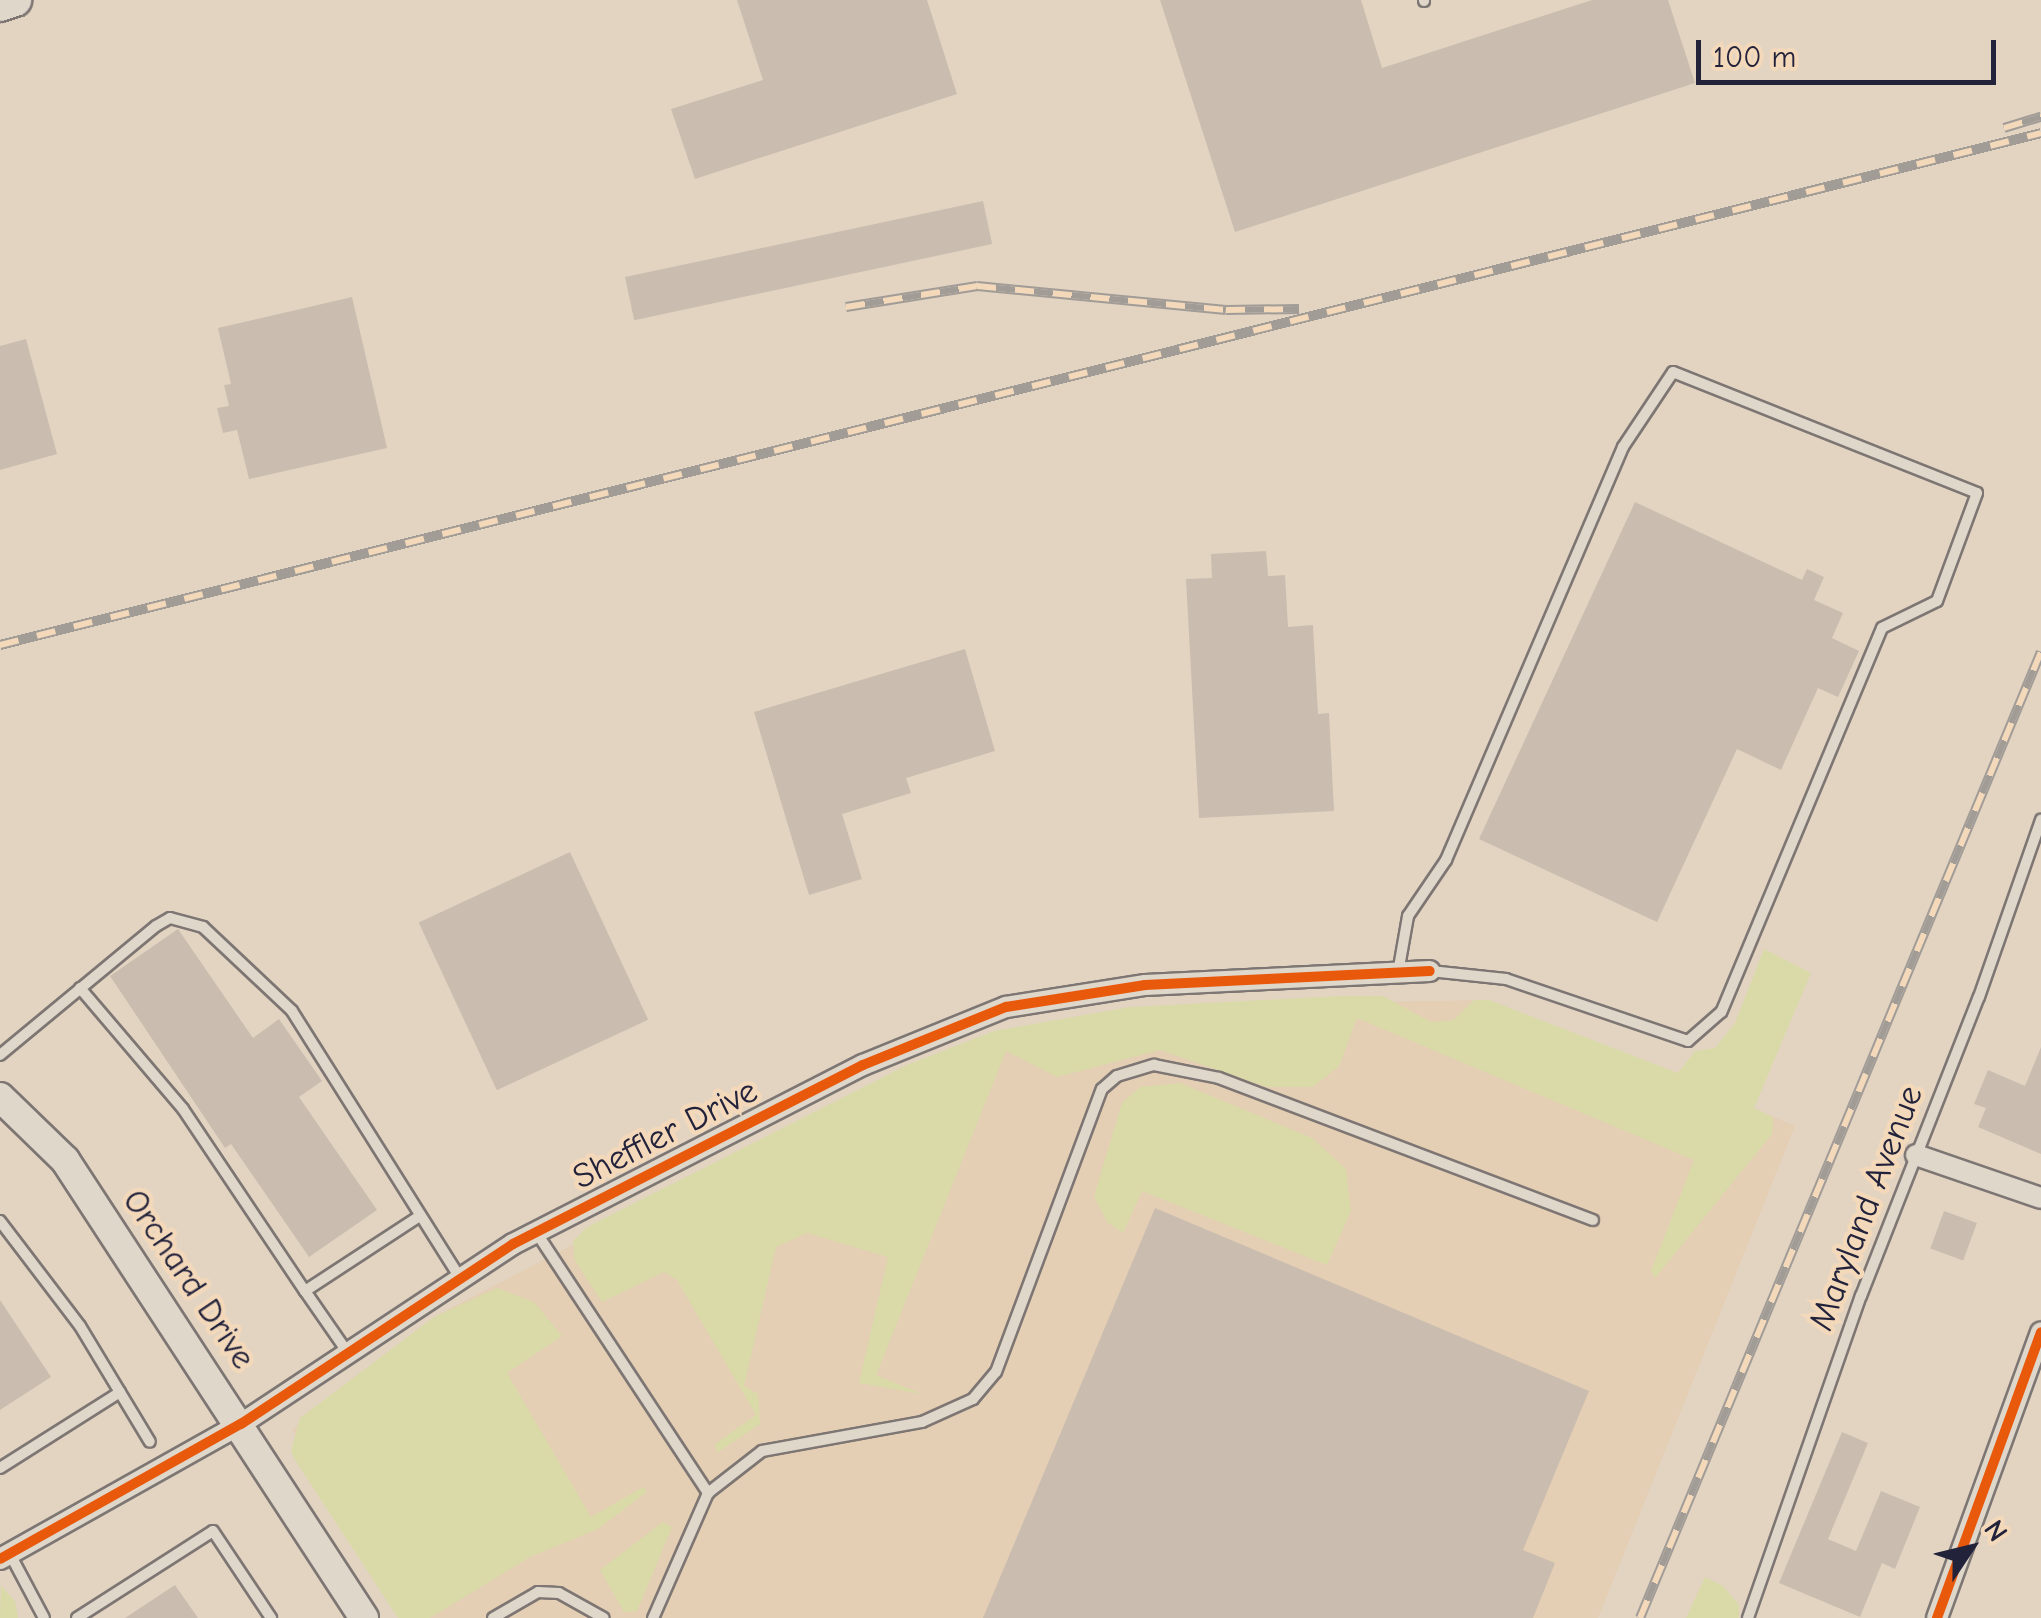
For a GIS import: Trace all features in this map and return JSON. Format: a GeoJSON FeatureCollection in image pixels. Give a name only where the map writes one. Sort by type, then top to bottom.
{"type":"FeatureCollection","features":[{"type":"Feature","properties":{"kind":"main road"},"geometry":{"type":"LineString","coordinates":[[0,4],[15,0]]}},
{"type":"Feature","properties":{"kind":"street","name":"Sheffler Drive"},"geometry":{"type":"LineString","coordinates":[[5,1556],[241,1424],[536,1232],[863,1065],[1006,1007],[1145,985],[1430,971]]}},
{"type":"Feature","properties":{"kind":"street","name":"Orchard Drive"},"geometry":{"type":"LineString","coordinates":[[0,1097],[65,1160],[241,1424],[364,1618]]}},
{"type":"Feature","properties":{"kind":"street"},"geometry":{"type":"LineString","coordinates":[[1916,1155],[2041,1198]]}},
{"type":"Feature","properties":{"kind":"street"},"geometry":{"type":"LineString","coordinates":[[1937,1618],[2041,1332]]}},
{"type":"Feature","properties":{"kind":"lane"},"geometry":{"type":"LineString","coordinates":[[1398,972],[1408,916],[1446,860],[1623,447],[1673,372],[1978,493],[1938,600],[1882,628],[1721,1012],[1699,1032],[1688,1041],[1506,978],[1430,971]]}},
{"type":"Feature","properties":{"kind":"lane","name":"Maryland Avenue"},"geometry":{"type":"LineString","coordinates":[[1748,1618],[2041,820]]}},
{"type":"Feature","properties":{"kind":"lane"},"geometry":{"type":"LineString","coordinates":[[0,1055],[170,918],[203,926],[292,1012],[460,1279]]}},
{"type":"Feature","properties":{"kind":"lane"},"geometry":{"type":"LineString","coordinates":[[80,988],[183,1109],[348,1353]]}},
{"type":"Feature","properties":{"kind":"lane"},"geometry":{"type":"LineString","coordinates":[[654,1618],[708,1493],[762,1451],[922,1422],[973,1399],[996,1372],[1102,1089],[1117,1076],[1154,1064],[1219,1078],[1593,1220]]}},
{"type":"Feature","properties":{"kind":"lane"},"geometry":{"type":"LineString","coordinates":[[305,1291],[418,1217]]}},
{"type":"Feature","properties":{"kind":"lane"},"geometry":{"type":"LineString","coordinates":[[0,1221],[80,1326],[150,1442]]}},
{"type":"Feature","properties":{"kind":"lane"},"geometry":{"type":"LineString","coordinates":[[536,1232],[708,1493]]}},
{"type":"Feature","properties":{"kind":"lane"},"geometry":{"type":"LineString","coordinates":[[0,1468],[120,1392]]}},
{"type":"Feature","properties":{"kind":"lane"},"geometry":{"type":"LineString","coordinates":[[77,1618],[213,1531],[270,1618]]}},
{"type":"Feature","properties":{"kind":"lane"},"geometry":{"type":"LineString","coordinates":[[5,1556],[44,1618]]}},
{"type":"Feature","properties":{"kind":"lane"},"geometry":{"type":"LineString","coordinates":[[493,1618],[538,1592],[559,1593],[604,1618]]}},
{"type":"Feature","properties":{"kind":"shaded area"},"geometry":{"type":"Polygon","coordinates":[[[1489,1000],[1795,1126],[1598,1618],[411,1618],[292,1430],[434,1317],[955,1046],[1193,1005],[1489,1000]]]}},
{"type":"Feature","properties":{"kind":"green space"},"geometry":{"type":"Polygon","coordinates":[[[1764,949],[1811,973],[1754,1108],[1773,1117],[1772,1134],[1655,1278],[1651,1271],[1694,1160],[1357,1018],[1339,1066],[1313,1087],[1267,1087],[1160,1050],[1057,1077],[1006,1051],[876,1375],[922,1394],[859,1383],[888,1257],[807,1233],[776,1247],[744,1386],[758,1394],[760,1424],[717,1453],[715,1444],[756,1415],[677,1280],[664,1272],[602,1302],[575,1261],[573,1241],[587,1227],[907,1065],[994,1031],[1130,1007],[1341,996],[1383,996],[1431,1022],[1454,1020],[1474,1000],[1489,1000],[1678,1073],[1695,1051],[1715,1048],[1735,1023],[1764,949]]]}},
{"type":"Feature","properties":{"kind":"green space"},"geometry":{"type":"Polygon","coordinates":[[[1180,1083],[1312,1138],[1346,1169],[1351,1211],[1327,1265],[1142,1191],[1123,1233],[1107,1222],[1094,1196],[1122,1103],[1140,1087],[1180,1083]]]}},
{"type":"Feature","properties":{"kind":"green space"},"geometry":{"type":"Polygon","coordinates":[[[497,1288],[534,1302],[562,1336],[507,1373],[591,1517],[643,1487],[647,1492],[598,1529],[530,1557],[430,1618],[398,1618],[295,1460],[291,1451],[300,1418],[434,1317],[497,1288]]]}},
{"type":"Feature","properties":{"kind":"green space"},"geometry":{"type":"Polygon","coordinates":[[[663,1522],[672,1527],[637,1611],[624,1612],[600,1570],[663,1522]]]}},
{"type":"Feature","properties":{"kind":"green space"},"geometry":{"type":"Polygon","coordinates":[[[1705,1577],[1723,1586],[1739,1605],[1739,1618],[1686,1618],[1705,1577]]]}},
{"type":"Feature","properties":{"kind":"green space"},"geometry":{"type":"Polygon","coordinates":[[[1,1586],[15,1601],[18,1618],[0,1618],[1,1586]]]}},
{"type":"Feature","properties":{"kind":"building"},"geometry":{"type":"Polygon","coordinates":[[[737,0],[927,0],[957,94],[695,179],[671,109],[763,80],[737,0]]]}},
{"type":"Feature","properties":{"kind":"building"},"geometry":{"type":"Polygon","coordinates":[[[1160,0],[1361,0],[1382,68],[1592,0],[1668,0],[1695,83],[1235,232],[1160,0]]]}},
{"type":"Feature","properties":{"kind":"building"},"geometry":{"type":"Polygon","coordinates":[[[983,201],[992,244],[634,320],[625,277],[983,201]]]}},
{"type":"Feature","properties":{"kind":"building"},"geometry":{"type":"Polygon","coordinates":[[[352,297],[387,448],[249,479],[237,430],[223,433],[217,408],[229,406],[224,385],[231,384],[218,328],[352,297]]]}},
{"type":"Feature","properties":{"kind":"building"},"geometry":{"type":"Polygon","coordinates":[[[26,339],[57,454],[0,470],[0,346],[26,339]]]}},
{"type":"Feature","properties":{"kind":"building"},"geometry":{"type":"Polygon","coordinates":[[[1635,502],[1802,580],[1807,569],[1824,577],[1814,600],[1843,613],[1832,638],[1859,651],[1838,697],[1818,688],[1781,770],[1737,749],[1657,922],[1479,839],[1635,502]]]}},
{"type":"Feature","properties":{"kind":"building"},"geometry":{"type":"Polygon","coordinates":[[[1266,551],[1268,576],[1285,575],[1288,627],[1313,625],[1318,714],[1329,713],[1334,811],[1199,818],[1186,579],[1212,578],[1211,554],[1266,551]]]}},
{"type":"Feature","properties":{"kind":"building"},"geometry":{"type":"Polygon","coordinates":[[[965,649],[995,751],[906,778],[911,793],[842,814],[862,879],[809,895],[754,712],[965,649]]]}},
{"type":"Feature","properties":{"kind":"building"},"geometry":{"type":"Polygon","coordinates":[[[570,852],[648,1020],[497,1090],[419,923],[570,852]]]}},
{"type":"Feature","properties":{"kind":"building"},"geometry":{"type":"Polygon","coordinates":[[[178,929],[253,1038],[279,1019],[322,1081],[299,1097],[377,1210],[309,1257],[231,1144],[225,1148],[110,976],[178,929]]]}},
{"type":"Feature","properties":{"kind":"building"},"geometry":{"type":"Polygon","coordinates":[[[2041,1047],[2041,1154],[1978,1127],[1986,1108],[1974,1104],[1988,1070],[2025,1086],[2041,1047]]]}},
{"type":"Feature","properties":{"kind":"building"},"geometry":{"type":"Polygon","coordinates":[[[1155,1208],[1589,1391],[1523,1550],[1555,1563],[1533,1618],[983,1618],[1155,1208]]]}},
{"type":"Feature","properties":{"kind":"building"},"geometry":{"type":"Polygon","coordinates":[[[1944,1211],[1977,1223],[1963,1261],[1930,1249],[1944,1211]]]}},
{"type":"Feature","properties":{"kind":"building"},"geometry":{"type":"Polygon","coordinates":[[[0,1300],[51,1377],[0,1410],[0,1300]]]}},
{"type":"Feature","properties":{"kind":"building"},"geometry":{"type":"Polygon","coordinates":[[[1842,1432],[1868,1443],[1828,1539],[1856,1551],[1881,1491],[1920,1507],[1895,1569],[1882,1563],[1860,1617],[1779,1583],[1842,1432]]]}},
{"type":"Feature","properties":{"kind":"building"},"geometry":{"type":"Polygon","coordinates":[[[175,1585],[198,1618],[125,1618],[175,1585]]]}},
{"type":"Feature","properties":{"kind":"railway"},"geometry":{"type":"LineString","coordinates":[[2004,128],[2041,117]]}},
{"type":"Feature","properties":{"kind":"railway"},"geometry":{"type":"LineString","coordinates":[[0,645],[2041,133]]}},
{"type":"Feature","properties":{"kind":"railway"},"geometry":{"type":"LineString","coordinates":[[846,307],[977,286],[1226,310],[1299,309]]}},
{"type":"Feature","properties":{"kind":"railway"},"geometry":{"type":"LineString","coordinates":[[1640,1618],[2041,652]]}},
{"type":"Feature","properties":{"kind":"cycle path"},"geometry":{"type":"LineString","coordinates":[[0,1559],[241,1424],[513,1244],[863,1065],[1006,1007],[1145,985],[1430,971]]}},
{"type":"Feature","properties":{"kind":"cycle path"},"geometry":{"type":"LineString","coordinates":[[1937,1618],[2041,1332]]}}]}
